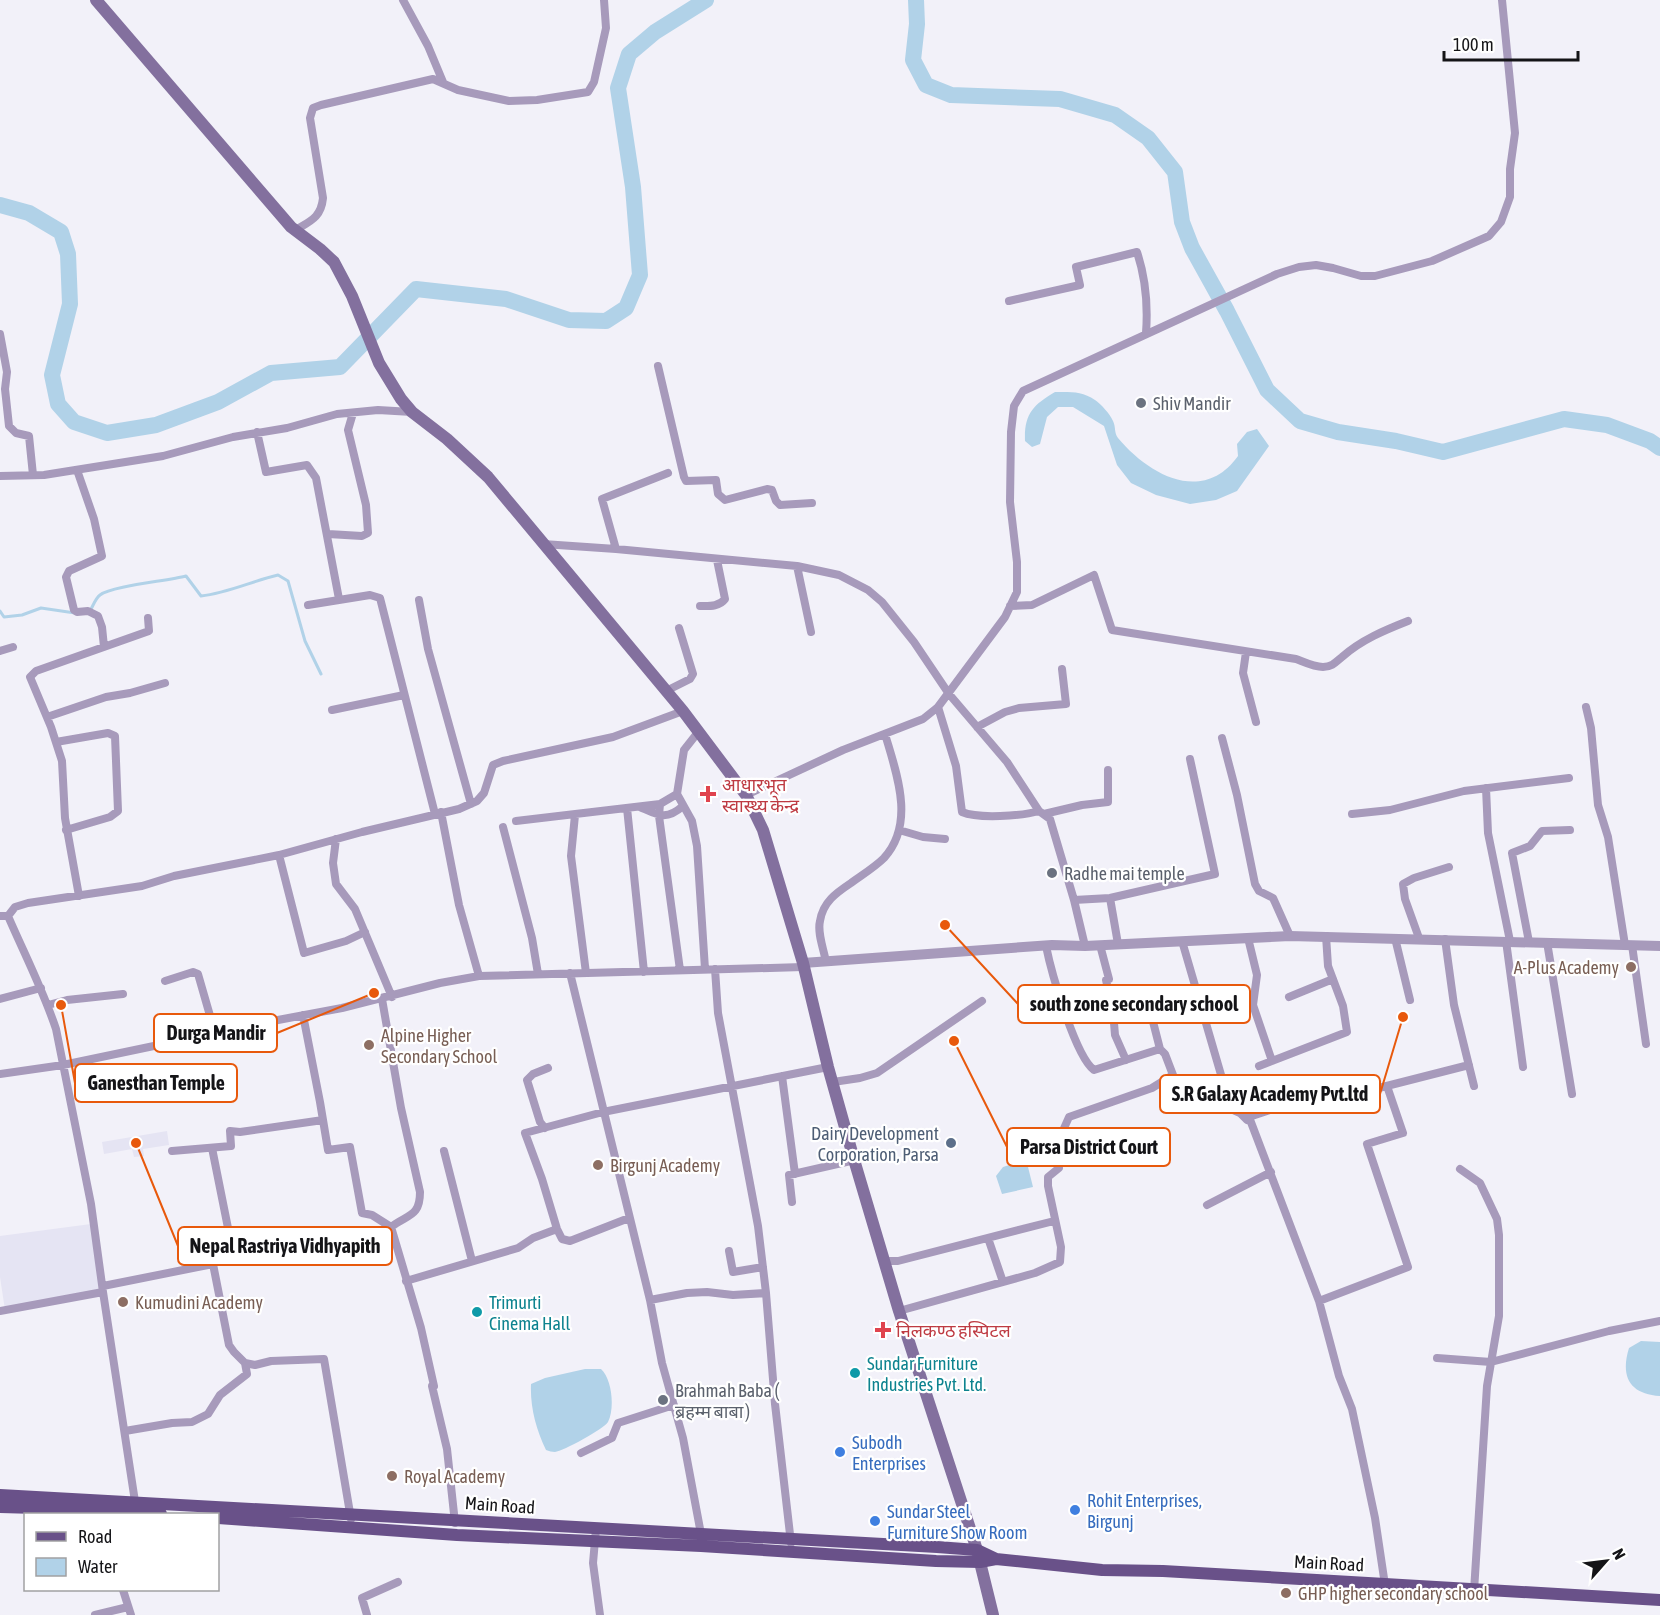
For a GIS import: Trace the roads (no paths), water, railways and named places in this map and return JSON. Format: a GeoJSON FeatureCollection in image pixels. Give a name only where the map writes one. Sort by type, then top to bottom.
{"type":"FeatureCollection","features":[{"type":"Feature","properties":{"kind":"main road"},"geometry":{"type":"LineString","coordinates":[[96,0],[294,231],[334,262],[352,296],[379,363],[401,399],[412,412],[447,439],[488,477],[683,711],[746,795],[763,830],[803,965],[828,1067],[884,1261],[979,1556],[993,1615]]}},
{"type":"Feature","properties":{"kind":"main road","name":"Main Road"},"geometry":{"type":"LineString","coordinates":[[0,1495],[108,1509]]}},
{"type":"Feature","properties":{"kind":"main road","name":"Main Road"},"geometry":{"type":"LineString","coordinates":[[0,1507],[351,1514],[702,1534],[791,1546]]}},
{"type":"Feature","properties":{"kind":"main road","name":"Main Road"},"geometry":{"type":"LineString","coordinates":[[136,1508],[154,1513]]}},
{"type":"Feature","properties":{"kind":"main road","name":"Main Road"},"geometry":{"type":"LineString","coordinates":[[219,1518],[595,1542],[701,1546],[791,1546],[979,1556],[1102,1569],[1660,1600]]}},
{"type":"Feature","properties":{"kind":"street"},"geometry":{"type":"LineString","coordinates":[[403,0],[428,46],[443,82]]}},
{"type":"Feature","properties":{"kind":"street"},"geometry":{"type":"LineString","coordinates":[[294,231],[315,218],[322,210],[323,198],[310,118],[313,108],[434,79],[459,90],[509,101],[537,100],[588,92],[594,82],[606,28],[604,0]]}},
{"type":"Feature","properties":{"kind":"street"},"geometry":{"type":"LineString","coordinates":[[746,795],[843,750],[923,719],[938,707],[1005,617],[1017,592],[1017,562],[1010,502],[1011,432],[1014,406],[1023,391],[1277,274],[1299,267],[1316,265],[1360,276],[1375,276],[1432,261],[1489,237],[1501,222],[1510,197],[1510,169],[1515,134],[1502,0]]}},
{"type":"Feature","properties":{"kind":"street"},"geometry":{"type":"LineString","coordinates":[[1009,301],[1080,285],[1076,267],[1137,252],[1148,305],[1146,333]]}},
{"type":"Feature","properties":{"kind":"street"},"geometry":{"type":"LineString","coordinates":[[0,334],[7,372],[5,389],[9,426],[16,433],[29,436],[33,475]]}},
{"type":"Feature","properties":{"kind":"street"},"geometry":{"type":"LineString","coordinates":[[657,366],[686,481],[716,480],[718,494],[725,500],[767,489],[772,490],[780,505],[812,503]]}},
{"type":"Feature","properties":{"kind":"street"},"geometry":{"type":"LineString","coordinates":[[0,476],[44,475],[163,456],[257,432],[287,428],[337,414],[378,410],[412,412]]}},
{"type":"Feature","properties":{"kind":"street"},"geometry":{"type":"LineString","coordinates":[[328,534],[362,536],[368,533],[366,505],[348,430],[353,413]]}},
{"type":"Feature","properties":{"kind":"street"},"geometry":{"type":"LineString","coordinates":[[257,432],[266,472],[308,465],[316,478],[339,599]]}},
{"type":"Feature","properties":{"kind":"street"},"geometry":{"type":"LineString","coordinates":[[77,470],[94,519],[102,556],[69,571],[66,577],[74,610],[88,611],[98,616],[102,627],[104,647]]}},
{"type":"Feature","properties":{"kind":"street"},"geometry":{"type":"LineString","coordinates":[[616,549],[602,499],[668,473]]}},
{"type":"Feature","properties":{"kind":"street"},"geometry":{"type":"LineString","coordinates":[[543,544],[797,566],[839,576],[868,590],[882,602],[914,642],[949,693],[1007,762],[1041,812],[1050,819],[1085,946]]}},
{"type":"Feature","properties":{"kind":"street"},"geometry":{"type":"LineString","coordinates":[[700,606],[715,606],[725,599],[717,560]]}},
{"type":"Feature","properties":{"kind":"street"},"geometry":{"type":"LineString","coordinates":[[797,566],[811,632]]}},
{"type":"Feature","properties":{"kind":"street"},"geometry":{"type":"LineString","coordinates":[[1010,606],[1032,605],[1094,575],[1112,630],[1296,659],[1323,667],[1335,664],[1343,656],[1381,632],[1408,621]]}},
{"type":"Feature","properties":{"kind":"street"},"geometry":{"type":"LineString","coordinates":[[308,605],[370,595],[380,598],[479,976]]}},
{"type":"Feature","properties":{"kind":"street"},"geometry":{"type":"LineString","coordinates":[[419,600],[428,649],[471,804]]}},
{"type":"Feature","properties":{"kind":"street"},"geometry":{"type":"LineString","coordinates":[[79,896],[66,830],[62,761],[30,677],[32,673],[148,632],[148,618]]}},
{"type":"Feature","properties":{"kind":"street"},"geometry":{"type":"LineString","coordinates":[[666,691],[690,679],[693,674],[680,628]]}},
{"type":"Feature","properties":{"kind":"street"},"geometry":{"type":"LineString","coordinates":[[0,651],[13,647]]}},
{"type":"Feature","properties":{"kind":"street"},"geometry":{"type":"LineString","coordinates":[[1246,652],[1243,673],[1257,722]]}},
{"type":"Feature","properties":{"kind":"street"},"geometry":{"type":"LineString","coordinates":[[977,727],[1005,712],[1019,708],[1066,704],[1062,669]]}},
{"type":"Feature","properties":{"kind":"street"},"geometry":{"type":"LineString","coordinates":[[47,717],[106,697],[165,683]]}},
{"type":"Feature","properties":{"kind":"street"},"geometry":{"type":"LineString","coordinates":[[332,710],[404,695]]}},
{"type":"Feature","properties":{"kind":"street"},"geometry":{"type":"LineString","coordinates":[[938,707],[947,730],[956,766],[962,812],[972,815],[1006,816],[1108,802],[1108,770]]}},
{"type":"Feature","properties":{"kind":"street"},"geometry":{"type":"LineString","coordinates":[[1586,707],[1598,805],[1608,837],[1646,1044]]}},
{"type":"Feature","properties":{"kind":"street"},"geometry":{"type":"LineString","coordinates":[[136,1508],[91,1204],[56,1029],[41,988],[4,916],[15,907],[28,903],[142,886],[174,876],[279,855],[459,809],[477,801],[484,793],[493,765],[613,737],[683,711]]}},
{"type":"Feature","properties":{"kind":"street"},"geometry":{"type":"LineString","coordinates":[[699,731],[684,750],[677,794],[692,821],[697,846],[705,969]]}},
{"type":"Feature","properties":{"kind":"street"},"geometry":{"type":"LineString","coordinates":[[56,742],[108,733],[114,736],[118,811],[110,817],[66,830]]}},
{"type":"Feature","properties":{"kind":"street"},"geometry":{"type":"LineString","coordinates":[[826,962],[819,923],[824,908],[833,895],[885,857],[899,830],[902,804],[900,782],[885,734]]}},
{"type":"Feature","properties":{"kind":"street"},"geometry":{"type":"LineString","coordinates":[[1222,738],[1237,795],[1255,884],[1258,891],[1273,898],[1290,936]]}},
{"type":"Feature","properties":{"kind":"street"},"geometry":{"type":"LineString","coordinates":[[1074,900],[1110,898],[1215,874],[1190,759]]}},
{"type":"Feature","properties":{"kind":"street"},"geometry":{"type":"LineString","coordinates":[[1352,814],[1390,810],[1464,791],[1569,778]]}},
{"type":"Feature","properties":{"kind":"street"},"geometry":{"type":"LineString","coordinates":[[1486,788],[1488,834],[1508,941],[1523,1067]]}},
{"type":"Feature","properties":{"kind":"street"},"geometry":{"type":"LineString","coordinates":[[516,821],[660,804],[677,794]]}},
{"type":"Feature","properties":{"kind":"street"},"geometry":{"type":"LineString","coordinates":[[660,804],[659,816],[680,970]]}},
{"type":"Feature","properties":{"kind":"street"},"geometry":{"type":"LineString","coordinates":[[640,807],[659,816],[675,813],[683,806]]}},
{"type":"Feature","properties":{"kind":"street"},"geometry":{"type":"LineString","coordinates":[[627,808],[644,972]]}},
{"type":"Feature","properties":{"kind":"street"},"geometry":{"type":"LineString","coordinates":[[575,815],[571,856],[586,973]]}},
{"type":"Feature","properties":{"kind":"street"},"geometry":{"type":"LineString","coordinates":[[503,827],[532,938],[538,974]]}},
{"type":"Feature","properties":{"kind":"street"},"geometry":{"type":"LineString","coordinates":[[899,830],[923,837],[945,839]]}},
{"type":"Feature","properties":{"kind":"street"},"geometry":{"type":"LineString","coordinates":[[1529,942],[1512,853],[1530,846],[1542,831],[1570,830]]}},
{"type":"Feature","properties":{"kind":"street"},"geometry":{"type":"LineString","coordinates":[[336,839],[333,863],[336,884],[355,909],[392,997]]}},
{"type":"Feature","properties":{"kind":"street"},"geometry":{"type":"LineString","coordinates":[[279,855],[304,953],[365,932]]}},
{"type":"Feature","properties":{"kind":"street"},"geometry":{"type":"LineString","coordinates":[[1419,938],[1405,899],[1403,884],[1414,878],[1449,867]]}},
{"type":"Feature","properties":{"kind":"street"},"geometry":{"type":"LineString","coordinates":[[1110,898],[1118,944]]}},
{"type":"Feature","properties":{"kind":"street"},"geometry":{"type":"LineString","coordinates":[[0,1074],[63,1065],[392,997],[440,983],[479,976],[803,965],[1046,946],[1290,936],[1660,946]]}},
{"type":"Feature","properties":{"kind":"street"},"geometry":{"type":"LineString","coordinates":[[1259,1066],[1347,1032],[1343,1006],[1328,966],[1326,936]]}},
{"type":"Feature","properties":{"kind":"street"},"geometry":{"type":"LineString","coordinates":[[1248,938],[1257,975],[1253,1005],[1272,1062]]}},
{"type":"Feature","properties":{"kind":"street"},"geometry":{"type":"LineString","coordinates":[[1395,938],[1410,1000]]}},
{"type":"Feature","properties":{"kind":"street"},"geometry":{"type":"LineString","coordinates":[[1445,939],[1454,1005],[1474,1086]]}},
{"type":"Feature","properties":{"kind":"street"},"geometry":{"type":"LineString","coordinates":[[1182,941],[1231,1109],[1240,1113],[1247,1120],[1249,1117],[1299,1100],[1307,1104],[1319,1104],[1364,1088],[1367,1091],[1469,1065]]}},
{"type":"Feature","properties":{"kind":"street"},"geometry":{"type":"LineString","coordinates":[[1547,942],[1572,1094]]}},
{"type":"Feature","properties":{"kind":"street"},"geometry":{"type":"LineString","coordinates":[[1101,945],[1109,978],[1106,980],[1112,1003],[1111,1013],[1115,1035],[1126,1060]]}},
{"type":"Feature","properties":{"kind":"street"},"geometry":{"type":"LineString","coordinates":[[1046,946],[1052,975],[1080,1052],[1091,1069],[1160,1049]]}},
{"type":"Feature","properties":{"kind":"street"},"geometry":{"type":"LineString","coordinates":[[715,969],[718,1013],[730,1086],[758,1226],[791,1546]]}},
{"type":"Feature","properties":{"kind":"street"},"geometry":{"type":"LineString","coordinates":[[165,981],[193,972],[198,974],[215,1033]]}},
{"type":"Feature","properties":{"kind":"street"},"geometry":{"type":"LineString","coordinates":[[570,973],[650,1300],[662,1363],[683,1438],[702,1534]]}},
{"type":"Feature","properties":{"kind":"street"},"geometry":{"type":"LineString","coordinates":[[1289,997],[1333,979]]}},
{"type":"Feature","properties":{"kind":"street"},"geometry":{"type":"LineString","coordinates":[[0,999],[41,988]]}},
{"type":"Feature","properties":{"kind":"street"},"geometry":{"type":"LineString","coordinates":[[48,1005],[67,1000],[123,994]]}},
{"type":"Feature","properties":{"kind":"street"},"geometry":{"type":"LineString","coordinates":[[899,1311],[1035,1273],[1060,1262],[1061,1247],[1054,1221],[1048,1177],[1059,1168],[1053,1141],[1061,1135],[1069,1117],[1152,1088],[1173,1075],[1165,1054],[1160,1049],[1150,1010],[1156,1003],[1197,996]]}},
{"type":"Feature","properties":{"kind":"street"},"geometry":{"type":"LineString","coordinates":[[382,999],[401,1108],[420,1192],[420,1204],[416,1212],[391,1227]]}},
{"type":"Feature","properties":{"kind":"street"},"geometry":{"type":"LineString","coordinates":[[833,1082],[877,1073],[982,1001]]}},
{"type":"Feature","properties":{"kind":"street"},"geometry":{"type":"LineString","coordinates":[[303,1015],[328,1150],[350,1147],[362,1214],[372,1215],[391,1227],[421,1328],[447,1449],[457,1535]]}},
{"type":"Feature","properties":{"kind":"street"},"geometry":{"type":"LineString","coordinates":[[629,1218],[570,1241],[562,1239],[525,1133],[603,1112],[828,1067]]}},
{"type":"Feature","properties":{"kind":"street"},"geometry":{"type":"LineString","coordinates":[[545,1128],[540,1122],[527,1080],[533,1074],[548,1068]]}},
{"type":"Feature","properties":{"kind":"street"},"geometry":{"type":"LineString","coordinates":[[782,1076],[795,1173]]}},
{"type":"Feature","properties":{"kind":"street"},"geometry":{"type":"LineString","coordinates":[[1319,1301],[1408,1266],[1367,1144],[1402,1133],[1387,1086]]}},
{"type":"Feature","properties":{"kind":"street"},"geometry":{"type":"LineString","coordinates":[[1249,1117],[1319,1301],[1339,1376],[1352,1409],[1375,1518],[1385,1585]]}},
{"type":"Feature","properties":{"kind":"street"},"geometry":{"type":"LineString","coordinates":[[172,1152],[231,1146],[230,1131],[240,1132],[323,1120]]}},
{"type":"Feature","properties":{"kind":"street"},"geometry":{"type":"LineString","coordinates":[[212,1149],[233,1254],[212,1259],[229,1345],[245,1363],[255,1365],[271,1361],[324,1359],[353,1528]]}},
{"type":"Feature","properties":{"kind":"street"},"geometry":{"type":"LineString","coordinates":[[444,1151],[472,1261]]}},
{"type":"Feature","properties":{"kind":"street"},"geometry":{"type":"LineString","coordinates":[[792,1202],[789,1175],[855,1160]]}},
{"type":"Feature","properties":{"kind":"street"},"geometry":{"type":"LineString","coordinates":[[1460,1169],[1480,1183],[1497,1219],[1499,1234],[1498,1316],[1486,1386],[1474,1591]]}},
{"type":"Feature","properties":{"kind":"street"},"geometry":{"type":"LineString","coordinates":[[1207,1205],[1271,1172]]}},
{"type":"Feature","properties":{"kind":"street"},"geometry":{"type":"LineString","coordinates":[[884,1261],[898,1262],[1054,1221]]}},
{"type":"Feature","properties":{"kind":"street"},"geometry":{"type":"LineString","coordinates":[[406,1281],[519,1248],[533,1238],[557,1230]]}},
{"type":"Feature","properties":{"kind":"street"},"geometry":{"type":"LineString","coordinates":[[988,1238],[1003,1282]]}},
{"type":"Feature","properties":{"kind":"street"},"geometry":{"type":"LineString","coordinates":[[729,1251],[733,1272],[763,1268]]}},
{"type":"Feature","properties":{"kind":"street"},"geometry":{"type":"LineString","coordinates":[[0,1311],[213,1264]]}},
{"type":"Feature","properties":{"kind":"street"},"geometry":{"type":"LineString","coordinates":[[650,1300],[687,1293],[707,1292],[733,1295],[766,1293]]}},
{"type":"Feature","properties":{"kind":"street"},"geometry":{"type":"LineString","coordinates":[[1437,1358],[1491,1362],[1609,1331],[1660,1321]]}},
{"type":"Feature","properties":{"kind":"street"},"geometry":{"type":"LineString","coordinates":[[125,1431],[192,1422],[208,1414],[220,1395],[246,1374],[245,1363]]}},
{"type":"Feature","properties":{"kind":"street"},"geometry":{"type":"LineString","coordinates":[[581,1453],[612,1438],[618,1423],[674,1405]]}},
{"type":"Feature","properties":{"kind":"street"},"geometry":{"type":"LineString","coordinates":[[596,1529],[593,1563],[600,1615]]}},
{"type":"Feature","properties":{"kind":"street"},"geometry":{"type":"LineString","coordinates":[[368,1615],[362,1598],[398,1582]]}},
{"type":"Feature","properties":{"kind":"street"},"geometry":{"type":"LineString","coordinates":[[95,1615],[130,1611],[123,1591]]}},
{"type":"Feature","properties":{"kind":"water"},"geometry":{"type":"Polygon","coordinates":[[[1055,392],[1081,394],[1095,400],[1110,415],[1117,436],[1131,451],[1160,473],[1176,479],[1193,482],[1209,479],[1224,471],[1238,456],[1237,444],[1247,432],[1257,429],[1269,446],[1237,491],[1216,500],[1190,504],[1156,495],[1131,483],[1117,465],[1104,426],[1073,407],[1058,407],[1047,417],[1040,444],[1032,447],[1025,441],[1028,417],[1041,401],[1055,392]]]}},
{"type":"Feature","properties":{"kind":"water"},"geometry":{"type":"Polygon","coordinates":[[[1022,1161],[1027,1163],[1033,1187],[1002,1194],[996,1176],[1003,1167],[1022,1161]]]}},
{"type":"Feature","properties":{"kind":"water"},"geometry":{"type":"Polygon","coordinates":[[[1641,1341],[1660,1342],[1660,1396],[1641,1392],[1630,1382],[1627,1375],[1629,1348],[1641,1341]]]}},
{"type":"Feature","properties":{"kind":"water"},"geometry":{"type":"Polygon","coordinates":[[[585,1369],[601,1369],[608,1380],[612,1402],[608,1422],[566,1448],[555,1452],[546,1450],[534,1418],[531,1384],[545,1378],[585,1369]]]}},
{"type":"Feature","properties":{"kind":"waterway"},"geometry":{"type":"LineString","coordinates":[[0,205],[29,213],[61,232],[68,254],[70,304],[52,375],[58,404],[74,422],[107,433],[156,425],[218,402],[271,373],[340,367],[416,289],[506,299],[569,320],[606,321],[626,308],[640,275],[633,187],[618,88],[629,54],[655,32],[706,0]]}},
{"type":"Feature","properties":{"kind":"waterway"},"geometry":{"type":"LineString","coordinates":[[916,0],[917,24],[913,60],[926,85],[951,95],[1060,99],[1115,115],[1148,138],[1175,172],[1182,222],[1192,248],[1267,390],[1300,421],[1338,432],[1396,441],[1443,452],[1564,419],[1607,425],[1650,441],[1660,448]]}},
{"type":"Feature","properties":{"kind":"waterway"},"geometry":{"type":"LineString","coordinates":[[90,611],[100,595],[127,586],[186,576],[201,596],[278,575],[288,581],[305,641],[321,674]]}},
{"type":"Feature","properties":{"kind":"waterway"},"geometry":{"type":"LineString","coordinates":[[0,611],[4,617],[22,615],[41,608],[75,613]]}},
{"type":"Feature","properties":{"kind":"place","name":"Shiv Mandir"},"geometry":{"type":"Point","coordinates":[1141,403]}},
{"type":"Feature","properties":{"kind":"place","name":"आधारभूत स्वास्थ्य केन्द्र"},"geometry":{"type":"Point","coordinates":[708,794]}},
{"type":"Feature","properties":{"kind":"place","name":"Radhe mai temple"},"geometry":{"type":"Point","coordinates":[1052,873]}},
{"type":"Feature","properties":{"kind":"place","name":"south zone secondary school"},"geometry":{"type":"Point","coordinates":[945,925]}},
{"type":"Feature","properties":{"kind":"place","name":"A-Plus Academy"},"geometry":{"type":"Point","coordinates":[1631,967]}},
{"type":"Feature","properties":{"kind":"place","name":"Durga Mandir"},"geometry":{"type":"Point","coordinates":[374,993]}},
{"type":"Feature","properties":{"kind":"place","name":"Ganesthan Temple"},"geometry":{"type":"Point","coordinates":[61,1005]}},
{"type":"Feature","properties":{"kind":"place","name":"S.R Galaxy Academy Pvt.ltd"},"geometry":{"type":"Point","coordinates":[1403,1017]}},
{"type":"Feature","properties":{"kind":"place","name":"Parsa District Court"},"geometry":{"type":"Point","coordinates":[954,1041]}},
{"type":"Feature","properties":{"kind":"place","name":"Alpine Higher Secondary School"},"geometry":{"type":"Point","coordinates":[369,1045]}},
{"type":"Feature","properties":{"kind":"place","name":"Nepal Rastriya Vidhyapith"},"geometry":{"type":"Point","coordinates":[136,1143]}},
{"type":"Feature","properties":{"kind":"place","name":"Dairy Development Corporation, Parsa"},"geometry":{"type":"Point","coordinates":[951,1143]}},
{"type":"Feature","properties":{"kind":"place","name":"Birgunj Academy"},"geometry":{"type":"Point","coordinates":[598,1165]}},
{"type":"Feature","properties":{"kind":"place","name":"Kumudini Academy"},"geometry":{"type":"Point","coordinates":[123,1302]}},
{"type":"Feature","properties":{"kind":"place","name":"Trimurti Cinema Hall"},"geometry":{"type":"Point","coordinates":[477,1312]}},
{"type":"Feature","properties":{"kind":"place","name":"निलकण्ठ हस्पिटल"},"geometry":{"type":"Point","coordinates":[883,1330]}},
{"type":"Feature","properties":{"kind":"place","name":"Sundar Furniture Industries Pvt. Ltd."},"geometry":{"type":"Point","coordinates":[855,1373]}},
{"type":"Feature","properties":{"kind":"place","name":"Brahmah Baba ( ब्रहम्म बाबा )"},"geometry":{"type":"Point","coordinates":[663,1400]}},
{"type":"Feature","properties":{"kind":"place","name":"Subodh Enterprises"},"geometry":{"type":"Point","coordinates":[840,1452]}},
{"type":"Feature","properties":{"kind":"place","name":"Royal Academy"},"geometry":{"type":"Point","coordinates":[392,1476]}},
{"type":"Feature","properties":{"kind":"place","name":"Rohit Enterprises, Birgunj"},"geometry":{"type":"Point","coordinates":[1075,1510]}},
{"type":"Feature","properties":{"kind":"place","name":"Sundar Steel Furniture Show Room"},"geometry":{"type":"Point","coordinates":[875,1521]}},
{"type":"Feature","properties":{"kind":"place","name":"GHP higher secondary school"},"geometry":{"type":"Point","coordinates":[1286,1593]}}]}
